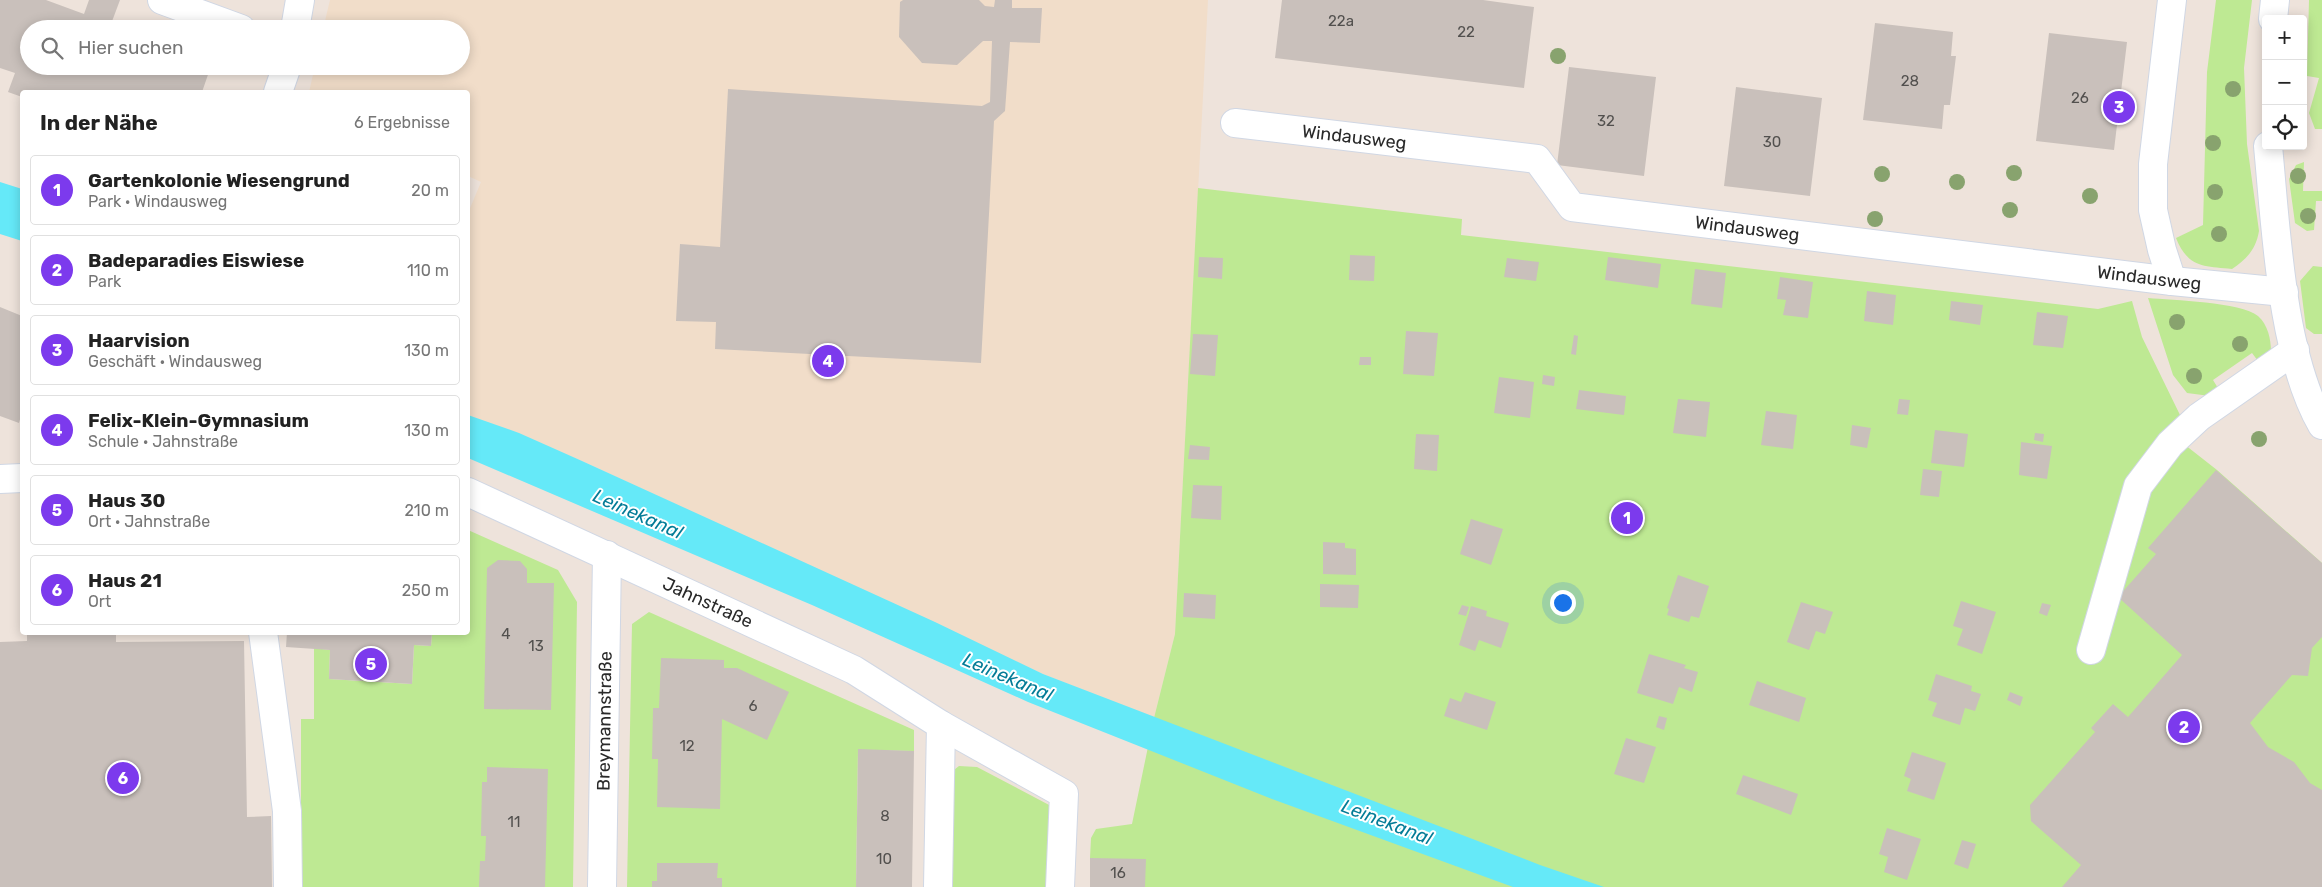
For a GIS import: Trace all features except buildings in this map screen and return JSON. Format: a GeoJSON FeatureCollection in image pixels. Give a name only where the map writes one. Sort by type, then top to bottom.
{"type":"FeatureCollection","features":[{"type":"Feature","properties":{"kind":"street"},"geometry":{"type":"LineString","coordinates":[[162,0],[216,20]]}},
{"type":"Feature","properties":{"kind":"street"},"geometry":{"type":"LineString","coordinates":[[296,20],[300,0]]}},
{"type":"Feature","properties":{"kind":"street"},"geometry":{"type":"LineString","coordinates":[[2172,0],[2153,164],[2153,210],[2162,250],[2172,281]]}},
{"type":"Feature","properties":{"kind":"street"},"geometry":{"type":"LineString","coordinates":[[2273,15],[2275,0]]}},
{"type":"Feature","properties":{"kind":"street"},"geometry":{"type":"LineString","coordinates":[[279,90],[284,75]]}},
{"type":"Feature","properties":{"kind":"street","name":"Windausweg"},"geometry":{"type":"LineString","coordinates":[[1235,123],[1537,159],[1572,207],[2172,281],[2284,292]]}},
{"type":"Feature","properties":{"kind":"street"},"geometry":{"type":"LineString","coordinates":[[2268,150],[2284,292],[2295,350],[2313,410],[2322,425]]}},
{"type":"Feature","properties":{"kind":"street"},"geometry":{"type":"LineString","coordinates":[[2091,650],[2138,486],[2170,444],[2200,417],[2295,350]]}},
{"type":"Feature","properties":{"kind":"street"},"geometry":{"type":"LineString","coordinates":[[0,479],[20,478]]}},
{"type":"Feature","properties":{"kind":"street","name":"Jahnstraße"},"geometry":{"type":"LineString","coordinates":[[470,493],[854,670],[941,725],[1064,794],[1060,887]]}},
{"type":"Feature","properties":{"kind":"street","name":"Breymannstraße"},"geometry":{"type":"LineString","coordinates":[[602,887],[607,555]]}},
{"type":"Feature","properties":{"kind":"street"},"geometry":{"type":"LineString","coordinates":[[263,635],[287,812],[288,887]]}},
{"type":"Feature","properties":{"kind":"street"},"geometry":{"type":"LineString","coordinates":[[938,887],[941,725]]}},
{"type":"Feature","properties":{"kind":"shaded area"},"geometry":{"type":"Polygon","coordinates":[[[330,0],[1208,0],[1175,634],[1154,718],[1043,674],[582,461],[470,416],[470,208],[481,182],[470,177],[470,90],[309,90],[313,75],[470,75],[470,20],[325,20],[330,0]]]}},
{"type":"Feature","properties":{"kind":"green space"},"geometry":{"type":"Polygon","coordinates":[[[2216,0],[2252,0],[2244,68],[2247,144],[2259,231],[2256,243],[2250,253],[2232,269],[2198,264],[2186,255],[2176,238],[2203,225],[2207,72],[2216,0]]]}},
{"type":"Feature","properties":{"kind":"green space"},"geometry":{"type":"Polygon","coordinates":[[[2309,0],[2322,0],[2322,129],[2315,129],[2309,113],[2319,78],[2307,76],[2309,0]]]}},
{"type":"Feature","properties":{"kind":"green space"},"geometry":{"type":"Polygon","coordinates":[[[2304,162],[2303,191],[2322,191],[2322,201],[2316,201],[2314,230],[2307,231],[2295,223],[2289,179],[2296,165],[2304,162]]]}},
{"type":"Feature","properties":{"kind":"green space"},"geometry":{"type":"Polygon","coordinates":[[[1198,188],[1462,219],[1461,235],[2098,309],[2132,301],[2142,337],[2180,415],[2166,430],[2217,470],[2322,563],[2322,887],[1145,887],[1090,858],[1091,838],[1096,829],[1132,824],[1154,718],[1175,634],[1198,188]]]}},
{"type":"Feature","properties":{"kind":"green space"},"geometry":{"type":"Polygon","coordinates":[[[2313,266],[2322,267],[2322,334],[2314,334],[2306,328],[2300,281],[2313,266]]]}},
{"type":"Feature","properties":{"kind":"green space"},"geometry":{"type":"Polygon","coordinates":[[[2148,298],[2206,302],[2249,311],[2258,316],[2267,328],[2271,352],[2261,365],[2252,353],[2213,380],[2221,393],[2210,396],[2187,393],[2173,375],[2148,298]]]}},
{"type":"Feature","properties":{"kind":"green space"},"geometry":{"type":"Polygon","coordinates":[[[470,531],[558,570],[577,602],[573,887],[301,887],[301,719],[314,719],[314,648],[330,650],[329,679],[412,684],[414,645],[431,646],[432,635],[470,635],[470,531]]]}},
{"type":"Feature","properties":{"kind":"green space"},"geometry":{"type":"Polygon","coordinates":[[[649,612],[914,730],[914,751],[858,750],[856,887],[627,887],[632,624],[649,612]]]}},
{"type":"Feature","properties":{"kind":"green space"},"geometry":{"type":"Polygon","coordinates":[[[959,766],[977,767],[1051,806],[1048,887],[947,887],[950,773],[959,766]]]}},
{"type":"Feature","properties":{"kind":"water"},"geometry":{"type":"Polygon","coordinates":[[[0,182],[20,188],[20,240],[0,234],[0,182]]]}},
{"type":"Feature","properties":{"kind":"water","name":"Leinekanal"},"geometry":{"type":"Polygon","coordinates":[[[470,416],[519,433],[582,461],[935,622],[1043,674],[1540,865],[1604,887],[1513,887],[1272,799],[1028,702],[812,605],[470,459],[470,416]]]}},
{"type":"Feature","properties":{"kind":"place","name":"Haarvision"},"geometry":{"type":"Point","coordinates":[2119,107]}},
{"type":"Feature","properties":{"kind":"place","name":"Felix-Klein-Gymnasium"},"geometry":{"type":"Point","coordinates":[828,361]}},
{"type":"Feature","properties":{"kind":"place","name":"Gartenkolonie Wiesengrund"},"geometry":{"type":"Point","coordinates":[1627,518]}},
{"type":"Feature","properties":{"kind":"place","name":"Haus 30"},"geometry":{"type":"Point","coordinates":[371,664]}},
{"type":"Feature","properties":{"kind":"place","name":"Badeparadies Eiswiese"},"geometry":{"type":"Point","coordinates":[2184,727]}},
{"type":"Feature","properties":{"kind":"place","name":"Haus 21"},"geometry":{"type":"Point","coordinates":[123,778]}}]}
